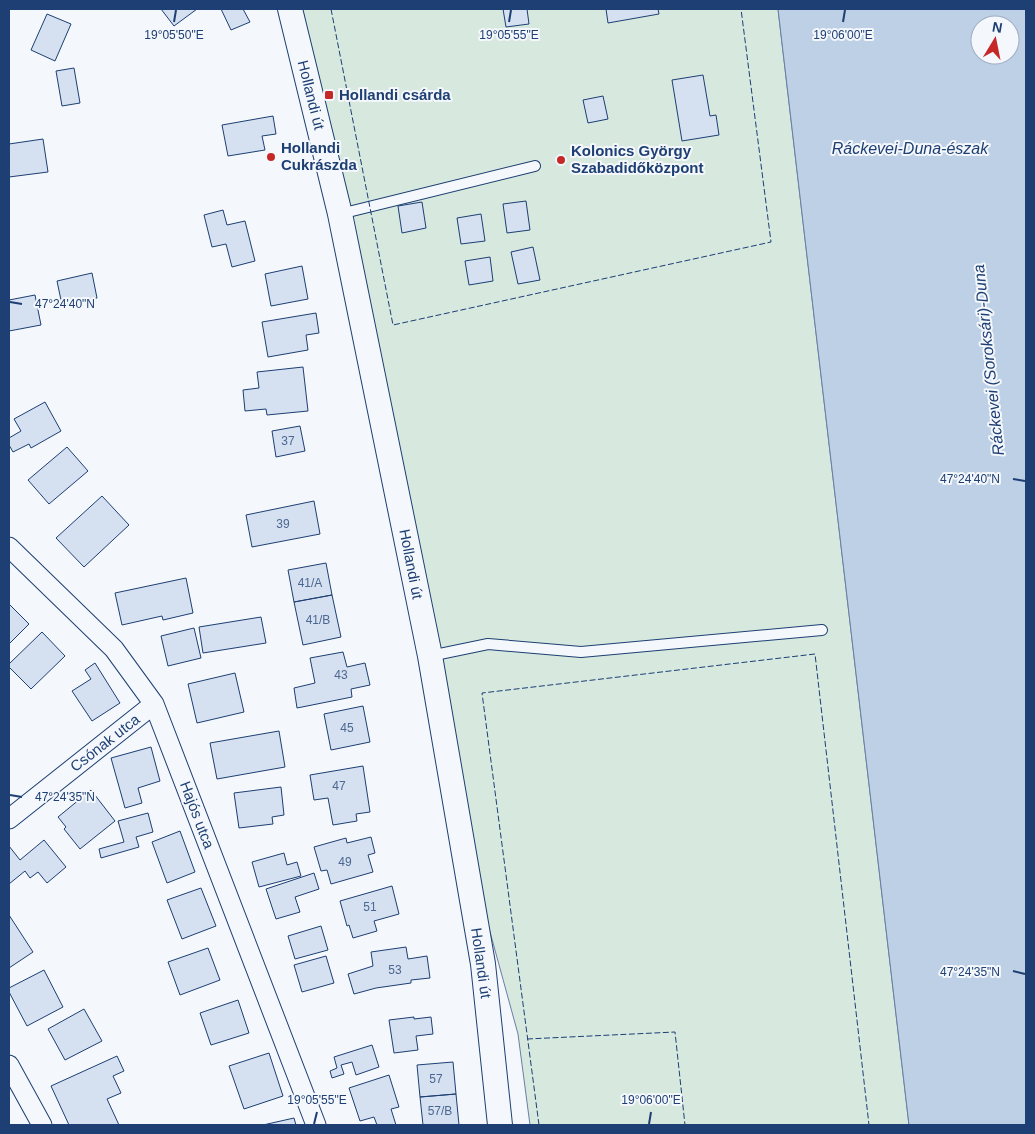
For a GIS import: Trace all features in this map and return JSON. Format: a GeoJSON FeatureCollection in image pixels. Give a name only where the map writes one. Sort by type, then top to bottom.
{"type":"FeatureCollection","features":[{"type":"Feature","properties":{"kind":"street","name":"Hollandi út"},"geometry":{"type":"LineString","coordinates":[[290,9],[340,214],[430,656],[483,964],[500,1125]]}},
{"type":"Feature","properties":{"kind":"street","name":"Hajós utca"},"geometry":{"type":"LineString","coordinates":[[9,547],[114,649],[154,704],[316,1125]]}},
{"type":"Feature","properties":{"kind":"street","name":"Csónak utca"},"geometry":{"type":"LineString","coordinates":[[9,819],[154,704]]}},
{"type":"Feature","properties":{"kind":"street"},"geometry":{"type":"LineString","coordinates":[[9,1065],[42,1125]]}},
{"type":"Feature","properties":{"kind":"lane"},"geometry":{"type":"LineString","coordinates":[[340,214],[535,166]]}},
{"type":"Feature","properties":{"kind":"lane"},"geometry":{"type":"LineString","coordinates":[[430,656],[488,644],[581,652],[822,630]]}},
{"type":"Feature","properties":{"kind":"shaded area"},"geometry":{"type":"Polygon","coordinates":[[[282,9],[778,9],[909,1125],[530,1125],[518,1034],[487,921],[282,9]]]}},
{"type":"Feature","properties":{"kind":"water","name":"Ráckevei-Duna-észak"},"geometry":{"type":"Polygon","coordinates":[[[778,9],[1026,9],[1026,1125],[909,1125],[778,9]]]}},
{"type":"Feature","properties":{"kind":"building"},"geometry":{"type":"Polygon","coordinates":[[[161,9],[197,9],[174,26],[161,9]]]}},
{"type":"Feature","properties":{"kind":"building"},"geometry":{"type":"Polygon","coordinates":[[[221,9],[243,9],[250,22],[231,30],[221,9]]]}},
{"type":"Feature","properties":{"kind":"building"},"geometry":{"type":"Polygon","coordinates":[[[503,9],[527,9],[529,24],[506,27],[503,9]]]}},
{"type":"Feature","properties":{"kind":"building"},"geometry":{"type":"Polygon","coordinates":[[[606,9],[658,9],[659,14],[608,23],[606,9]]]}},
{"type":"Feature","properties":{"kind":"building"},"geometry":{"type":"Polygon","coordinates":[[[47,14],[71,24],[55,61],[31,50],[47,14]]]}},
{"type":"Feature","properties":{"kind":"building"},"geometry":{"type":"Polygon","coordinates":[[[74,68],[80,103],[62,106],[56,71],[74,68]]]}},
{"type":"Feature","properties":{"kind":"building"},"geometry":{"type":"Polygon","coordinates":[[[703,75],[710,116],[716,115],[719,135],[682,141],[672,80],[703,75]]]}},
{"type":"Feature","properties":{"kind":"building"},"geometry":{"type":"Polygon","coordinates":[[[603,96],[608,119],[588,123],[583,100],[603,96]]]}},
{"type":"Feature","properties":{"kind":"building"},"geometry":{"type":"Polygon","coordinates":[[[273,116],[276,134],[262,136],[265,150],[228,156],[222,125],[273,116]]]}},
{"type":"Feature","properties":{"kind":"building"},"geometry":{"type":"Polygon","coordinates":[[[43,139],[48,172],[9,177],[9,144],[43,139]]]}},
{"type":"Feature","properties":{"kind":"building"},"geometry":{"type":"Polygon","coordinates":[[[526,201],[530,230],[507,233],[503,204],[526,201]]]}},
{"type":"Feature","properties":{"kind":"building"},"geometry":{"type":"Polygon","coordinates":[[[422,202],[426,228],[402,233],[398,206],[422,202]]]}},
{"type":"Feature","properties":{"kind":"building"},"geometry":{"type":"Polygon","coordinates":[[[223,210],[227,225],[245,221],[255,261],[232,267],[226,244],[212,247],[204,215],[223,210]]]}},
{"type":"Feature","properties":{"kind":"building"},"geometry":{"type":"Polygon","coordinates":[[[481,214],[485,241],[461,244],[457,218],[481,214]]]}},
{"type":"Feature","properties":{"kind":"building"},"geometry":{"type":"Polygon","coordinates":[[[533,247],[540,280],[518,284],[511,252],[533,247]]]}},
{"type":"Feature","properties":{"kind":"building"},"geometry":{"type":"Polygon","coordinates":[[[490,257],[493,281],[469,285],[465,261],[490,257]]]}},
{"type":"Feature","properties":{"kind":"building"},"geometry":{"type":"Polygon","coordinates":[[[302,266],[308,299],[271,306],[265,274],[302,266]]]}},
{"type":"Feature","properties":{"kind":"building"},"geometry":{"type":"Polygon","coordinates":[[[92,273],[97,298],[62,305],[57,281],[92,273]]]}},
{"type":"Feature","properties":{"kind":"building"},"geometry":{"type":"Polygon","coordinates":[[[35,295],[41,325],[9,331],[9,300],[35,295]]]}},
{"type":"Feature","properties":{"kind":"building"},"geometry":{"type":"Polygon","coordinates":[[[316,313],[319,333],[306,335],[308,350],[268,357],[262,322],[316,313]]]}},
{"type":"Feature","properties":{"kind":"building"},"geometry":{"type":"Polygon","coordinates":[[[303,367],[308,411],[267,415],[266,409],[245,411],[243,390],[259,388],[257,372],[303,367]]]}},
{"type":"Feature","properties":{"kind":"building"},"geometry":{"type":"Polygon","coordinates":[[[45,402],[61,431],[31,448],[29,444],[13,452],[9,445],[9,438],[21,431],[14,419],[45,402]]]}},
{"type":"Feature","properties":{"kind":"building"},"geometry":{"type":"Polygon","coordinates":[[[300,426],[305,451],[276,457],[272,431],[300,426]]]}},
{"type":"Feature","properties":{"kind":"building"},"geometry":{"type":"Polygon","coordinates":[[[67,447],[88,471],[49,504],[28,480],[67,447]]]}},
{"type":"Feature","properties":{"kind":"building"},"geometry":{"type":"Polygon","coordinates":[[[102,496],[129,525],[84,567],[56,538],[102,496]]]}},
{"type":"Feature","properties":{"kind":"building"},"geometry":{"type":"Polygon","coordinates":[[[314,501],[320,534],[252,547],[246,515],[314,501]]]}},
{"type":"Feature","properties":{"kind":"building"},"geometry":{"type":"Polygon","coordinates":[[[326,563],[332,595],[294,602],[288,570],[326,563]]]}},
{"type":"Feature","properties":{"kind":"building"},"geometry":{"type":"Polygon","coordinates":[[[186,578],[193,613],[163,620],[162,616],[122,625],[115,593],[186,578]]]}},
{"type":"Feature","properties":{"kind":"building"},"geometry":{"type":"Polygon","coordinates":[[[332,595],[341,637],[303,645],[294,602],[332,595]]]}},
{"type":"Feature","properties":{"kind":"building"},"geometry":{"type":"Polygon","coordinates":[[[9,604],[29,624],[9,644],[9,604]]]}},
{"type":"Feature","properties":{"kind":"building"},"geometry":{"type":"Polygon","coordinates":[[[261,617],[266,643],[203,653],[199,627],[261,617]]]}},
{"type":"Feature","properties":{"kind":"building"},"geometry":{"type":"Polygon","coordinates":[[[194,628],[201,658],[168,666],[161,636],[194,628]]]}},
{"type":"Feature","properties":{"kind":"building"},"geometry":{"type":"Polygon","coordinates":[[[42,632],[65,656],[31,689],[9,667],[9,664],[42,632]]]}},
{"type":"Feature","properties":{"kind":"building"},"geometry":{"type":"Polygon","coordinates":[[[343,652],[347,667],[365,663],[370,685],[351,689],[352,697],[297,708],[294,688],[315,683],[310,658],[343,652]]]}},
{"type":"Feature","properties":{"kind":"building"},"geometry":{"type":"Polygon","coordinates":[[[95,663],[120,703],[92,721],[72,691],[91,679],[85,670],[95,663]]]}},
{"type":"Feature","properties":{"kind":"building"},"geometry":{"type":"Polygon","coordinates":[[[235,673],[244,712],[197,723],[188,684],[235,673]]]}},
{"type":"Feature","properties":{"kind":"building"},"geometry":{"type":"Polygon","coordinates":[[[363,706],[370,742],[331,750],[324,714],[363,706]]]}},
{"type":"Feature","properties":{"kind":"building"},"geometry":{"type":"Polygon","coordinates":[[[279,731],[285,767],[217,779],[210,743],[279,731]]]}},
{"type":"Feature","properties":{"kind":"building"},"geometry":{"type":"Polygon","coordinates":[[[151,747],[160,781],[138,788],[142,803],[125,808],[111,758],[151,747]]]}},
{"type":"Feature","properties":{"kind":"building"},"geometry":{"type":"Polygon","coordinates":[[[363,766],[370,812],[356,814],[357,821],[333,825],[328,798],[314,800],[310,775],[363,766]]]}},
{"type":"Feature","properties":{"kind":"building"},"geometry":{"type":"Polygon","coordinates":[[[281,787],[284,815],[272,817],[273,824],[239,828],[234,793],[281,787]]]}},
{"type":"Feature","properties":{"kind":"building"},"geometry":{"type":"Polygon","coordinates":[[[91,790],[115,821],[80,849],[64,829],[66,827],[58,817],[91,790]]]}},
{"type":"Feature","properties":{"kind":"building"},"geometry":{"type":"Polygon","coordinates":[[[148,813],[153,832],[136,837],[139,847],[101,858],[99,849],[124,842],[118,821],[148,813]]]}},
{"type":"Feature","properties":{"kind":"building"},"geometry":{"type":"Polygon","coordinates":[[[180,831],[195,872],[167,883],[152,842],[180,831]]]}},
{"type":"Feature","properties":{"kind":"building"},"geometry":{"type":"Polygon","coordinates":[[[371,837],[375,853],[368,855],[373,872],[331,884],[327,870],[321,871],[314,847],[346,838],[347,843],[371,837]]]}},
{"type":"Feature","properties":{"kind":"building"},"geometry":{"type":"Polygon","coordinates":[[[44,840],[66,867],[47,883],[38,872],[30,878],[25,871],[9,884],[9,846],[20,860],[44,840]]]}},
{"type":"Feature","properties":{"kind":"building"},"geometry":{"type":"Polygon","coordinates":[[[284,853],[287,865],[297,862],[301,876],[259,887],[252,862],[284,853]]]}},
{"type":"Feature","properties":{"kind":"building"},"geometry":{"type":"Polygon","coordinates":[[[314,873],[319,889],[295,897],[300,912],[276,919],[266,889],[314,873]]]}},
{"type":"Feature","properties":{"kind":"building"},"geometry":{"type":"Polygon","coordinates":[[[392,886],[399,914],[374,921],[377,931],[353,938],[349,925],[347,926],[340,901],[392,886]]]}},
{"type":"Feature","properties":{"kind":"building"},"geometry":{"type":"Polygon","coordinates":[[[201,888],[216,926],[182,939],[167,900],[201,888]]]}},
{"type":"Feature","properties":{"kind":"building"},"geometry":{"type":"Polygon","coordinates":[[[9,915],[33,952],[9,968],[9,915]]]}},
{"type":"Feature","properties":{"kind":"building"},"geometry":{"type":"Polygon","coordinates":[[[321,926],[328,950],[295,959],[288,936],[321,926]]]}},
{"type":"Feature","properties":{"kind":"building"},"geometry":{"type":"Polygon","coordinates":[[[406,947],[408,959],[427,956],[430,978],[411,980],[411,983],[376,988],[354,994],[348,974],[373,966],[371,952],[406,947]]]}},
{"type":"Feature","properties":{"kind":"building"},"geometry":{"type":"Polygon","coordinates":[[[208,948],[220,980],[180,995],[168,962],[208,948]]]}},
{"type":"Feature","properties":{"kind":"building"},"geometry":{"type":"Polygon","coordinates":[[[326,956],[334,983],[302,992],[294,965],[326,956]]]}},
{"type":"Feature","properties":{"kind":"building"},"geometry":{"type":"Polygon","coordinates":[[[44,970],[63,1007],[27,1026],[9,992],[9,988],[44,970]]]}},
{"type":"Feature","properties":{"kind":"building"},"geometry":{"type":"Polygon","coordinates":[[[238,1000],[249,1033],[211,1045],[200,1013],[238,1000]]]}},
{"type":"Feature","properties":{"kind":"building"},"geometry":{"type":"Polygon","coordinates":[[[84,1009],[102,1041],[65,1060],[48,1029],[84,1009]]]}},
{"type":"Feature","properties":{"kind":"building"},"geometry":{"type":"Polygon","coordinates":[[[414,1017],[414,1019],[431,1017],[433,1034],[416,1036],[418,1050],[394,1053],[389,1020],[414,1017]]]}},
{"type":"Feature","properties":{"kind":"building"},"geometry":{"type":"Polygon","coordinates":[[[372,1045],[379,1067],[356,1075],[352,1062],[341,1065],[344,1074],[332,1078],[330,1071],[337,1068],[334,1057],[372,1045]]]}},
{"type":"Feature","properties":{"kind":"building"},"geometry":{"type":"Polygon","coordinates":[[[269,1053],[283,1096],[244,1109],[229,1066],[269,1053]]]}},
{"type":"Feature","properties":{"kind":"building"},"geometry":{"type":"Polygon","coordinates":[[[117,1056],[124,1071],[113,1076],[121,1093],[107,1099],[119,1125],[69,1125],[51,1086],[117,1056]]]}},
{"type":"Feature","properties":{"kind":"building"},"geometry":{"type":"Polygon","coordinates":[[[453,1062],[456,1094],[420,1097],[417,1065],[453,1062]]]}},
{"type":"Feature","properties":{"kind":"building"},"geometry":{"type":"Polygon","coordinates":[[[389,1075],[399,1107],[391,1109],[396,1125],[377,1125],[374,1117],[360,1121],[349,1088],[389,1075]]]}},
{"type":"Feature","properties":{"kind":"building"},"geometry":{"type":"Polygon","coordinates":[[[456,1094],[459,1125],[423,1125],[420,1097],[456,1094]]]}},
{"type":"Feature","properties":{"kind":"building"},"geometry":{"type":"Polygon","coordinates":[[[294,1118],[296,1125],[263,1125],[294,1118]]]}},
{"type":"Feature","properties":{"kind":"fence"},"geometry":{"type":"LineString","coordinates":[[331,9],[393,325],[771,242],[741,9]]}},
{"type":"Feature","properties":{"kind":"fence"},"geometry":{"type":"LineString","coordinates":[[539,1125],[482,693],[815,654],[869,1125]]}},
{"type":"Feature","properties":{"kind":"fence"},"geometry":{"type":"LineString","coordinates":[[527,1039],[675,1032],[685,1125]]}},
{"type":"Feature","properties":{"kind":"place","name":"Hollandi csárda"},"geometry":{"type":"Point","coordinates":[329,95]}},
{"type":"Feature","properties":{"kind":"place","name":"Hollandi Cukrászda"},"geometry":{"type":"Point","coordinates":[271,157]}},
{"type":"Feature","properties":{"kind":"place","name":"Kolonics György Szabadidőközpont"},"geometry":{"type":"Point","coordinates":[561,160]}},
{"type":"Feature","properties":{"kind":"water label","name":"Ráckevei (Soroksári)-Duna"},"geometry":{"type":"Point","coordinates":[988,360]}}]}
